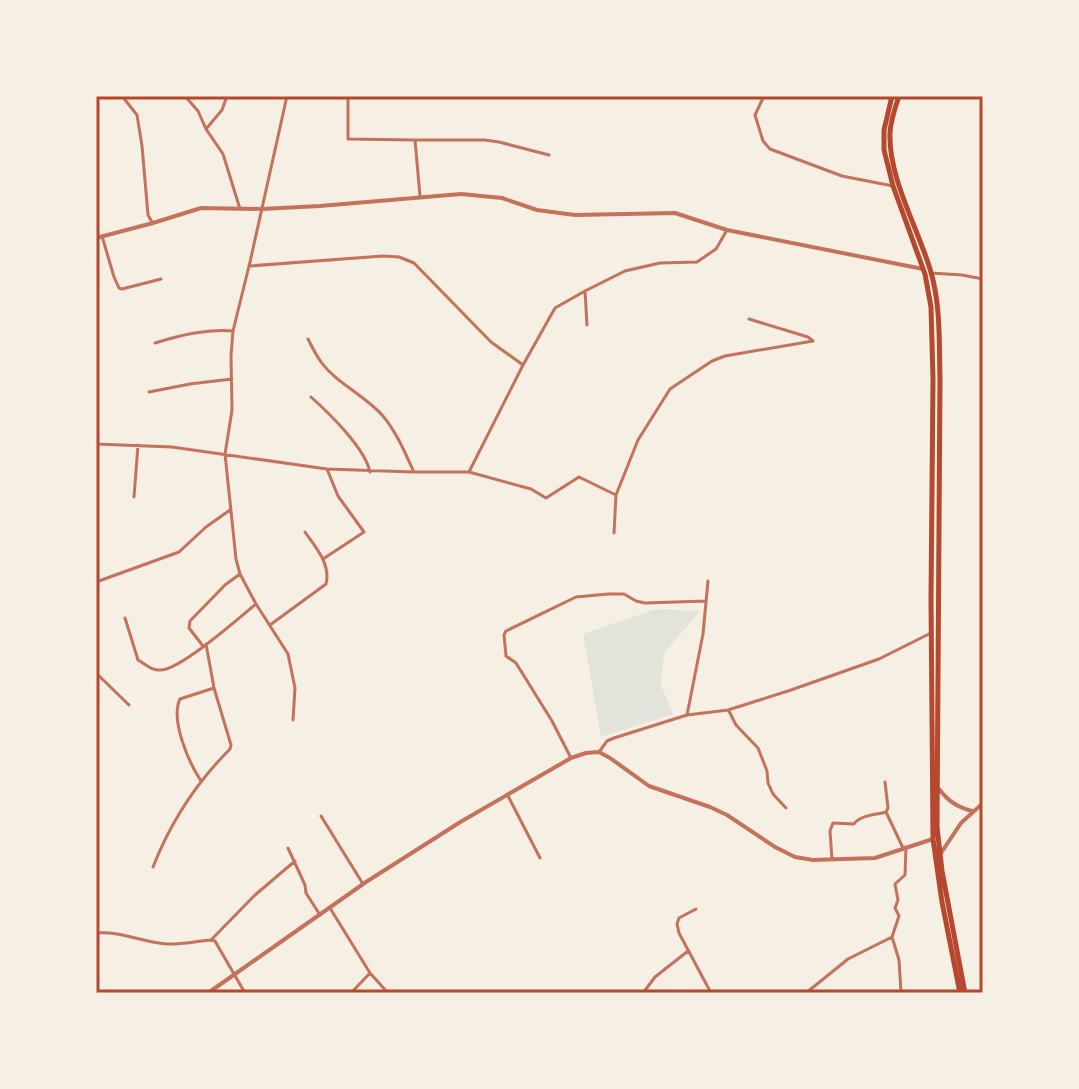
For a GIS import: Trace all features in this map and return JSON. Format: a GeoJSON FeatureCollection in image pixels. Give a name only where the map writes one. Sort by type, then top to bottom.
{"type":"FeatureCollection","features":[{"type":"Feature","properties":{"kind":"main road"},"geometry":{"type":"LineString","coordinates":[[892,96],[884,130],[884,150],[893,186],[923,269],[931,307],[933,839],[942,902],[962,993]]}},
{"type":"Feature","properties":{"kind":"main road"},"geometry":{"type":"LineString","coordinates":[[899,96],[890,131],[891,150],[931,273],[937,306],[940,379],[937,827],[962,993]]}},
{"type":"Feature","properties":{"kind":"street"},"geometry":{"type":"LineString","coordinates":[[122,96],[137,115],[148,215],[153,223]]}},
{"type":"Feature","properties":{"kind":"street"},"geometry":{"type":"LineString","coordinates":[[185,96],[198,111],[223,154],[240,209]]}},
{"type":"Feature","properties":{"kind":"street"},"geometry":{"type":"LineString","coordinates":[[206,129],[222,110],[227,96]]}},
{"type":"Feature","properties":{"kind":"street"},"geometry":{"type":"LineString","coordinates":[[287,96],[233,331],[232,410],[225,454],[236,559],[240,574],[256,604],[288,654],[295,688],[293,720]]}},
{"type":"Feature","properties":{"kind":"street"},"geometry":{"type":"LineString","coordinates":[[348,96],[348,139],[485,140],[549,155]]}},
{"type":"Feature","properties":{"kind":"street"},"geometry":{"type":"LineString","coordinates":[[764,96],[755,115],[763,141],[770,149],[842,176],[893,186]]}},
{"type":"Feature","properties":{"kind":"street"},"geometry":{"type":"LineString","coordinates":[[415,140],[420,196]]}},
{"type":"Feature","properties":{"kind":"street"},"geometry":{"type":"LineString","coordinates":[[161,279],[119,288],[99,237],[201,208],[320,206],[461,194],[502,198],[537,210],[575,215],[675,213],[727,230],[923,269]]}},
{"type":"Feature","properties":{"kind":"street"},"geometry":{"type":"LineString","coordinates":[[469,472],[555,308],[625,271],[660,263],[697,262],[716,249],[727,230]]}},
{"type":"Feature","properties":{"kind":"street"},"geometry":{"type":"LineString","coordinates":[[249,266],[399,257],[414,263],[491,342],[523,365]]}},
{"type":"Feature","properties":{"kind":"street"},"geometry":{"type":"LineString","coordinates":[[931,273],[983,279]]}},
{"type":"Feature","properties":{"kind":"street"},"geometry":{"type":"LineString","coordinates":[[585,291],[587,325]]}},
{"type":"Feature","properties":{"kind":"street"},"geometry":{"type":"LineString","coordinates":[[614,533],[616,495],[638,440],[670,389],[712,361],[725,356],[813,341],[749,319]]}},
{"type":"Feature","properties":{"kind":"street"},"geometry":{"type":"LineString","coordinates":[[155,343],[212,329],[233,331]]}},
{"type":"Feature","properties":{"kind":"street"},"geometry":{"type":"LineString","coordinates":[[308,339],[326,368],[366,398],[384,417],[414,472]]}},
{"type":"Feature","properties":{"kind":"street"},"geometry":{"type":"LineString","coordinates":[[149,392],[232,379]]}},
{"type":"Feature","properties":{"kind":"street"},"geometry":{"type":"LineString","coordinates":[[311,397],[340,424],[368,462],[370,472]]}},
{"type":"Feature","properties":{"kind":"street"},"geometry":{"type":"LineString","coordinates":[[96,444],[172,447],[327,469],[469,472],[531,489],[546,498],[579,477],[616,495]]}},
{"type":"Feature","properties":{"kind":"street"},"geometry":{"type":"LineString","coordinates":[[134,497],[138,445]]}},
{"type":"Feature","properties":{"kind":"street"},"geometry":{"type":"LineString","coordinates":[[323,559],[364,532],[338,496],[327,469]]}},
{"type":"Feature","properties":{"kind":"street"},"geometry":{"type":"LineString","coordinates":[[96,582],[179,552],[230,510]]}},
{"type":"Feature","properties":{"kind":"street"},"geometry":{"type":"LineString","coordinates":[[270,625],[326,584],[328,578],[323,559],[305,532]]}},
{"type":"Feature","properties":{"kind":"street"},"geometry":{"type":"LineString","coordinates":[[153,867],[165,834],[210,768],[230,749],[204,645],[189,628],[190,621],[240,574]]}},
{"type":"Feature","properties":{"kind":"street"},"geometry":{"type":"LineString","coordinates":[[687,715],[703,634],[708,581]]}},
{"type":"Feature","properties":{"kind":"street"},"geometry":{"type":"LineString","coordinates":[[571,758],[516,663],[506,656],[506,631],[576,597],[624,594],[645,603],[706,601]]}},
{"type":"Feature","properties":{"kind":"street"},"geometry":{"type":"LineString","coordinates":[[125,618],[138,660],[154,670],[162,671],[179,664],[256,604]]}},
{"type":"Feature","properties":{"kind":"street"},"geometry":{"type":"LineString","coordinates":[[599,752],[607,741],[614,738],[687,715],[728,710],[791,690],[879,659],[931,633]]}},
{"type":"Feature","properties":{"kind":"street"},"geometry":{"type":"LineString","coordinates":[[96,673],[129,705]]}},
{"type":"Feature","properties":{"kind":"street"},"geometry":{"type":"LineString","coordinates":[[201,781],[185,748],[177,703],[180,699],[214,688]]}},
{"type":"Feature","properties":{"kind":"street"},"geometry":{"type":"LineString","coordinates":[[728,710],[736,725],[758,748],[773,794],[786,808]]}},
{"type":"Feature","properties":{"kind":"street"},"geometry":{"type":"LineString","coordinates":[[208,993],[363,884],[507,794],[571,758],[586,753],[599,752],[649,786],[727,815],[795,857],[813,860],[875,858],[933,839]]}},
{"type":"Feature","properties":{"kind":"street"},"geometry":{"type":"LineString","coordinates":[[885,782],[886,812],[905,847],[905,875],[895,884],[898,900],[895,908],[899,916],[892,937],[899,960],[901,992]]}},
{"type":"Feature","properties":{"kind":"street"},"geometry":{"type":"LineString","coordinates":[[936,782],[948,801],[972,811]]}},
{"type":"Feature","properties":{"kind":"street"},"geometry":{"type":"LineString","coordinates":[[507,794],[540,858]]}},
{"type":"Feature","properties":{"kind":"street"},"geometry":{"type":"LineString","coordinates":[[940,855],[952,835],[983,803]]}},
{"type":"Feature","properties":{"kind":"street"},"geometry":{"type":"LineString","coordinates":[[832,859],[830,831],[833,823],[854,824],[856,820],[886,812]]}},
{"type":"Feature","properties":{"kind":"street"},"geometry":{"type":"LineString","coordinates":[[321,816],[363,884]]}},
{"type":"Feature","properties":{"kind":"street"},"geometry":{"type":"LineString","coordinates":[[288,848],[305,890],[320,915]]}},
{"type":"Feature","properties":{"kind":"street"},"geometry":{"type":"LineString","coordinates":[[211,940],[255,895],[295,861]]}},
{"type":"Feature","properties":{"kind":"street"},"geometry":{"type":"LineString","coordinates":[[330,908],[370,973],[388,993]]}},
{"type":"Feature","properties":{"kind":"street"},"geometry":{"type":"LineString","coordinates":[[696,909],[679,918],[677,924],[711,993]]}},
{"type":"Feature","properties":{"kind":"street"},"geometry":{"type":"LineString","coordinates":[[96,933],[123,934],[162,944],[215,941],[245,993]]}},
{"type":"Feature","properties":{"kind":"street"},"geometry":{"type":"LineString","coordinates":[[806,993],[848,959],[892,937]]}},
{"type":"Feature","properties":{"kind":"street"},"geometry":{"type":"LineString","coordinates":[[643,993],[655,977],[688,951]]}},
{"type":"Feature","properties":{"kind":"street"},"geometry":{"type":"LineString","coordinates":[[351,993],[370,973]]}},
{"type":"Feature","properties":{"kind":"shaded area"},"geometry":{"type":"Polygon","coordinates":[[[656,609],[700,611],[664,653],[661,685],[673,714],[601,737],[583,634],[656,609]]]}}]}
